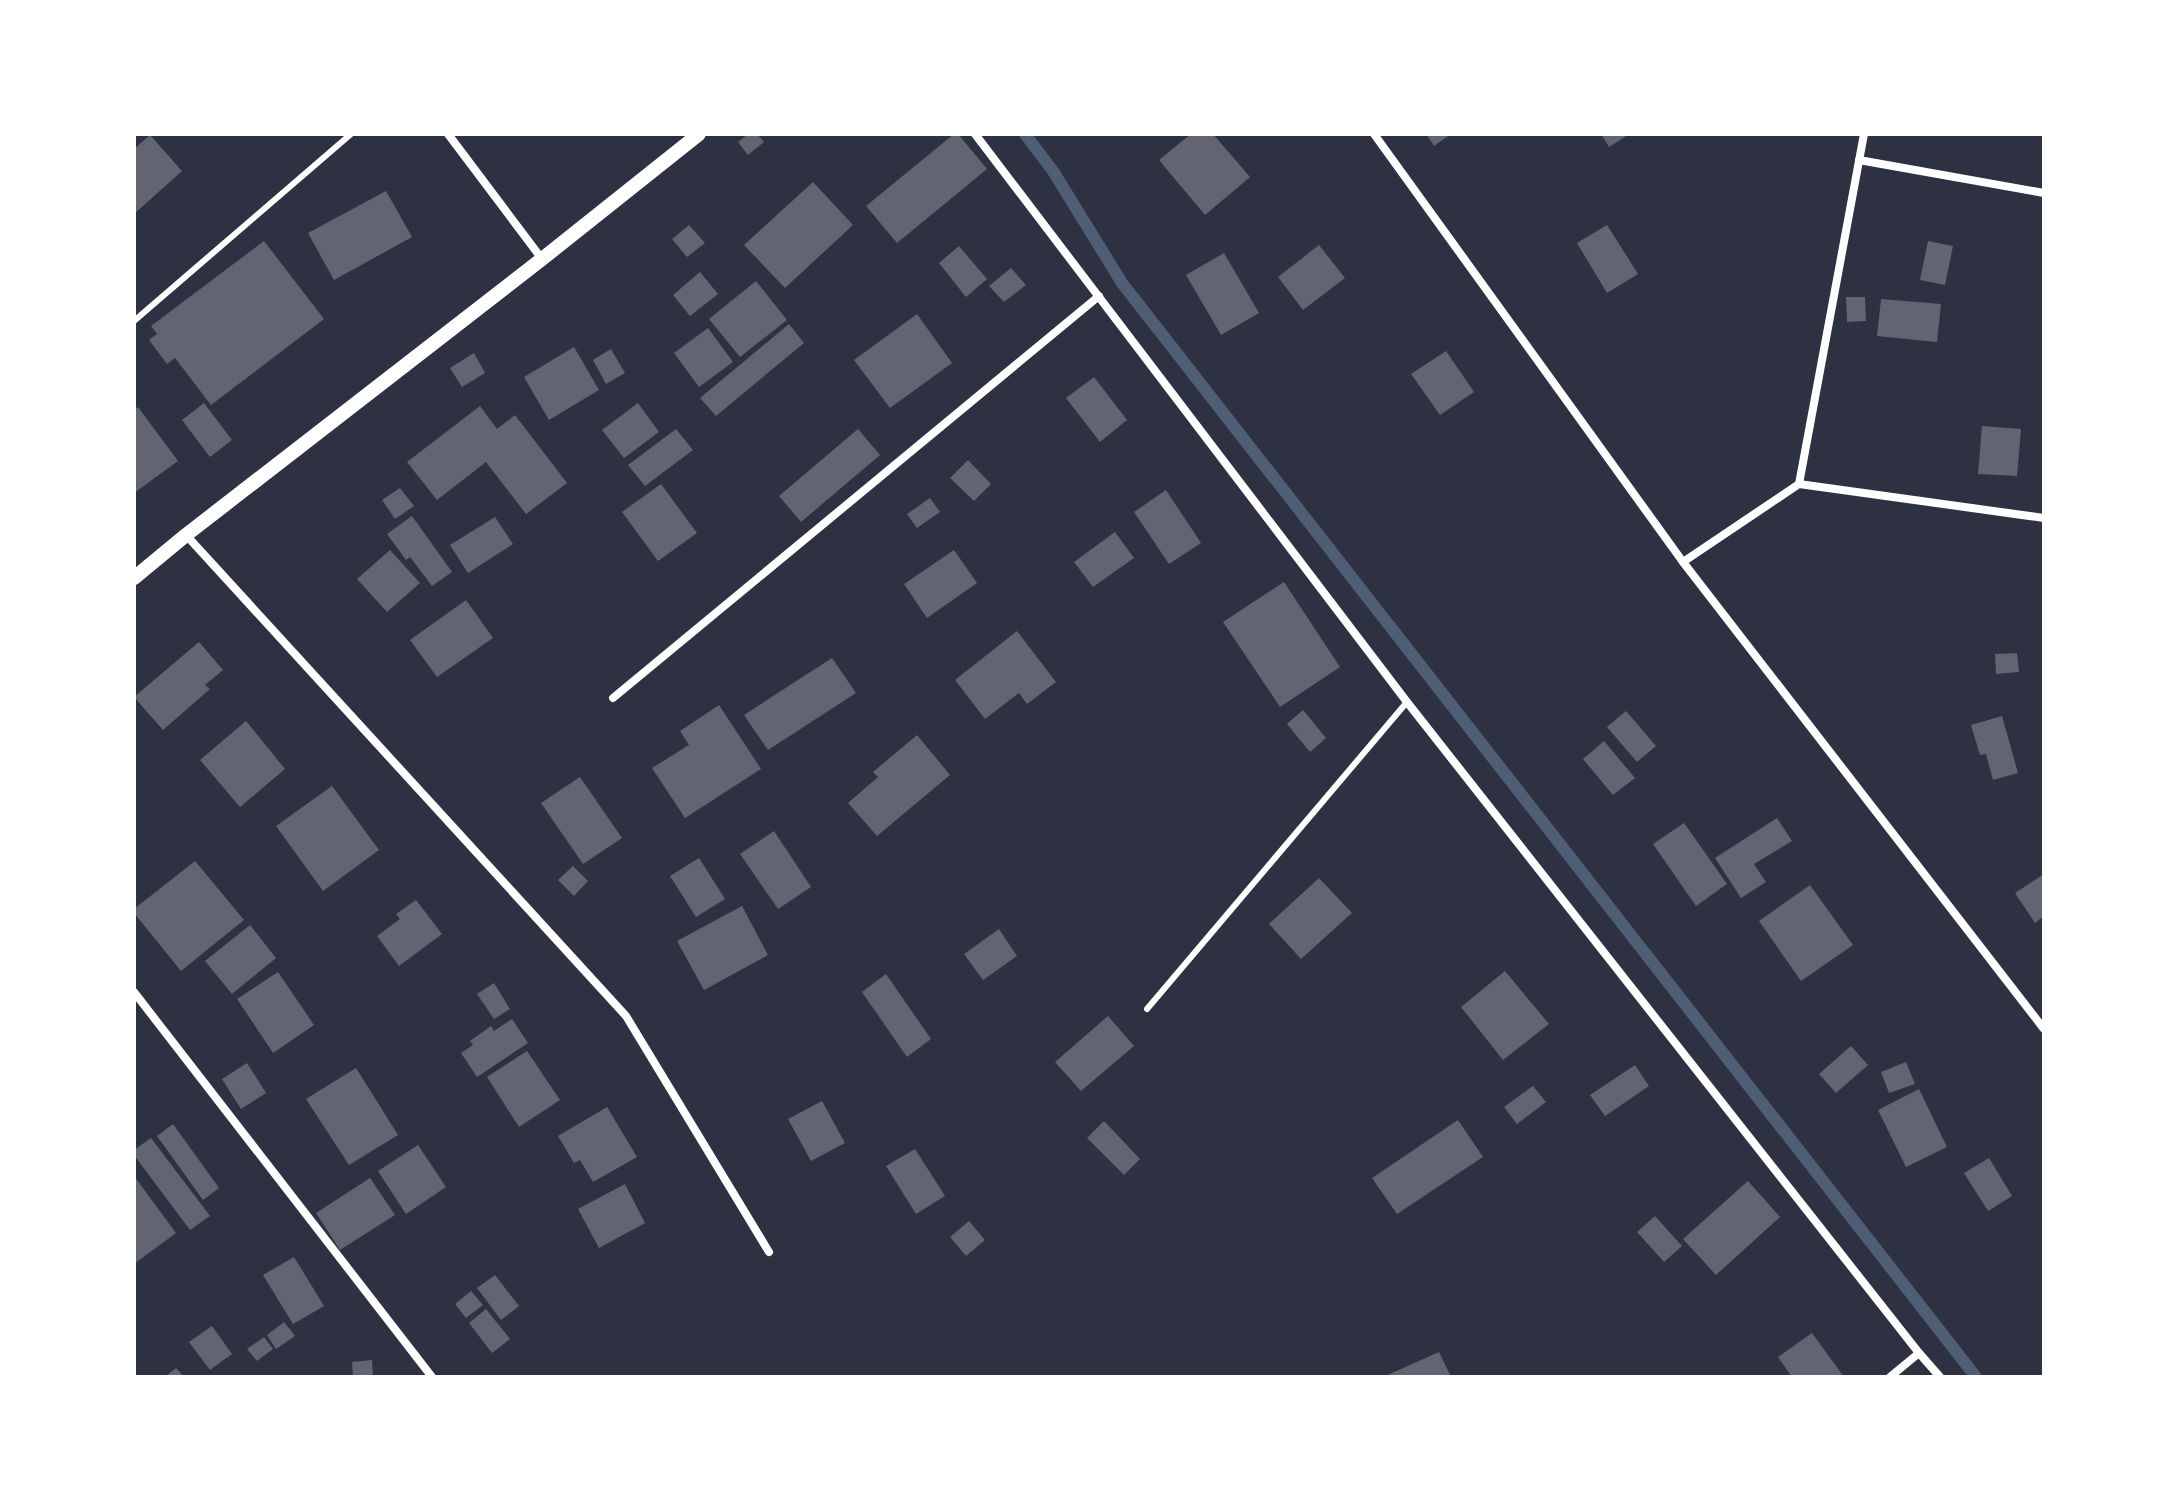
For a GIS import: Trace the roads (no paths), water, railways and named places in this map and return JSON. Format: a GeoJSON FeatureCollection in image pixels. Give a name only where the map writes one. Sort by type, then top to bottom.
{"type":"FeatureCollection","features":[{"type":"Feature","properties":{"kind":"street"},"geometry":{"type":"LineString","coordinates":[[448,134],[542,259]]}},
{"type":"Feature","properties":{"kind":"street"},"geometry":{"type":"LineString","coordinates":[[134,578],[699,134]]}},
{"type":"Feature","properties":{"kind":"street"},"geometry":{"type":"LineString","coordinates":[[975,134],[1407,702],[1940,1377]]}},
{"type":"Feature","properties":{"kind":"street"},"geometry":{"type":"LineString","coordinates":[[1374,134],[1683,562],[2044,1029]]}},
{"type":"Feature","properties":{"kind":"street"},"geometry":{"type":"LineString","coordinates":[[1799,484],[1864,134]]}},
{"type":"Feature","properties":{"kind":"street"},"geometry":{"type":"LineString","coordinates":[[1859,160],[2044,193]]}},
{"type":"Feature","properties":{"kind":"street"},"geometry":{"type":"LineString","coordinates":[[613,698],[1099,296]]}},
{"type":"Feature","properties":{"kind":"street"},"geometry":{"type":"LineString","coordinates":[[1683,562],[1799,484],[2044,518]]}},
{"type":"Feature","properties":{"kind":"street"},"geometry":{"type":"LineString","coordinates":[[186,535],[626,1016],[769,1252]]}},
{"type":"Feature","properties":{"kind":"street"},"geometry":{"type":"LineString","coordinates":[[134,992],[432,1377]]}},
{"type":"Feature","properties":{"kind":"street"},"geometry":{"type":"LineString","coordinates":[[1890,1377],[1919,1353]]}},
{"type":"Feature","properties":{"kind":"lane"},"geometry":{"type":"LineString","coordinates":[[134,321],[351,134]]}},
{"type":"Feature","properties":{"kind":"lane"},"geometry":{"type":"LineString","coordinates":[[1147,1009],[1407,702]]}},
{"type":"Feature","properties":{"kind":"waterway"},"geometry":{"type":"LineString","coordinates":[[1025,134],[1053,171],[1122,283],[1976,1377]]}}]}
